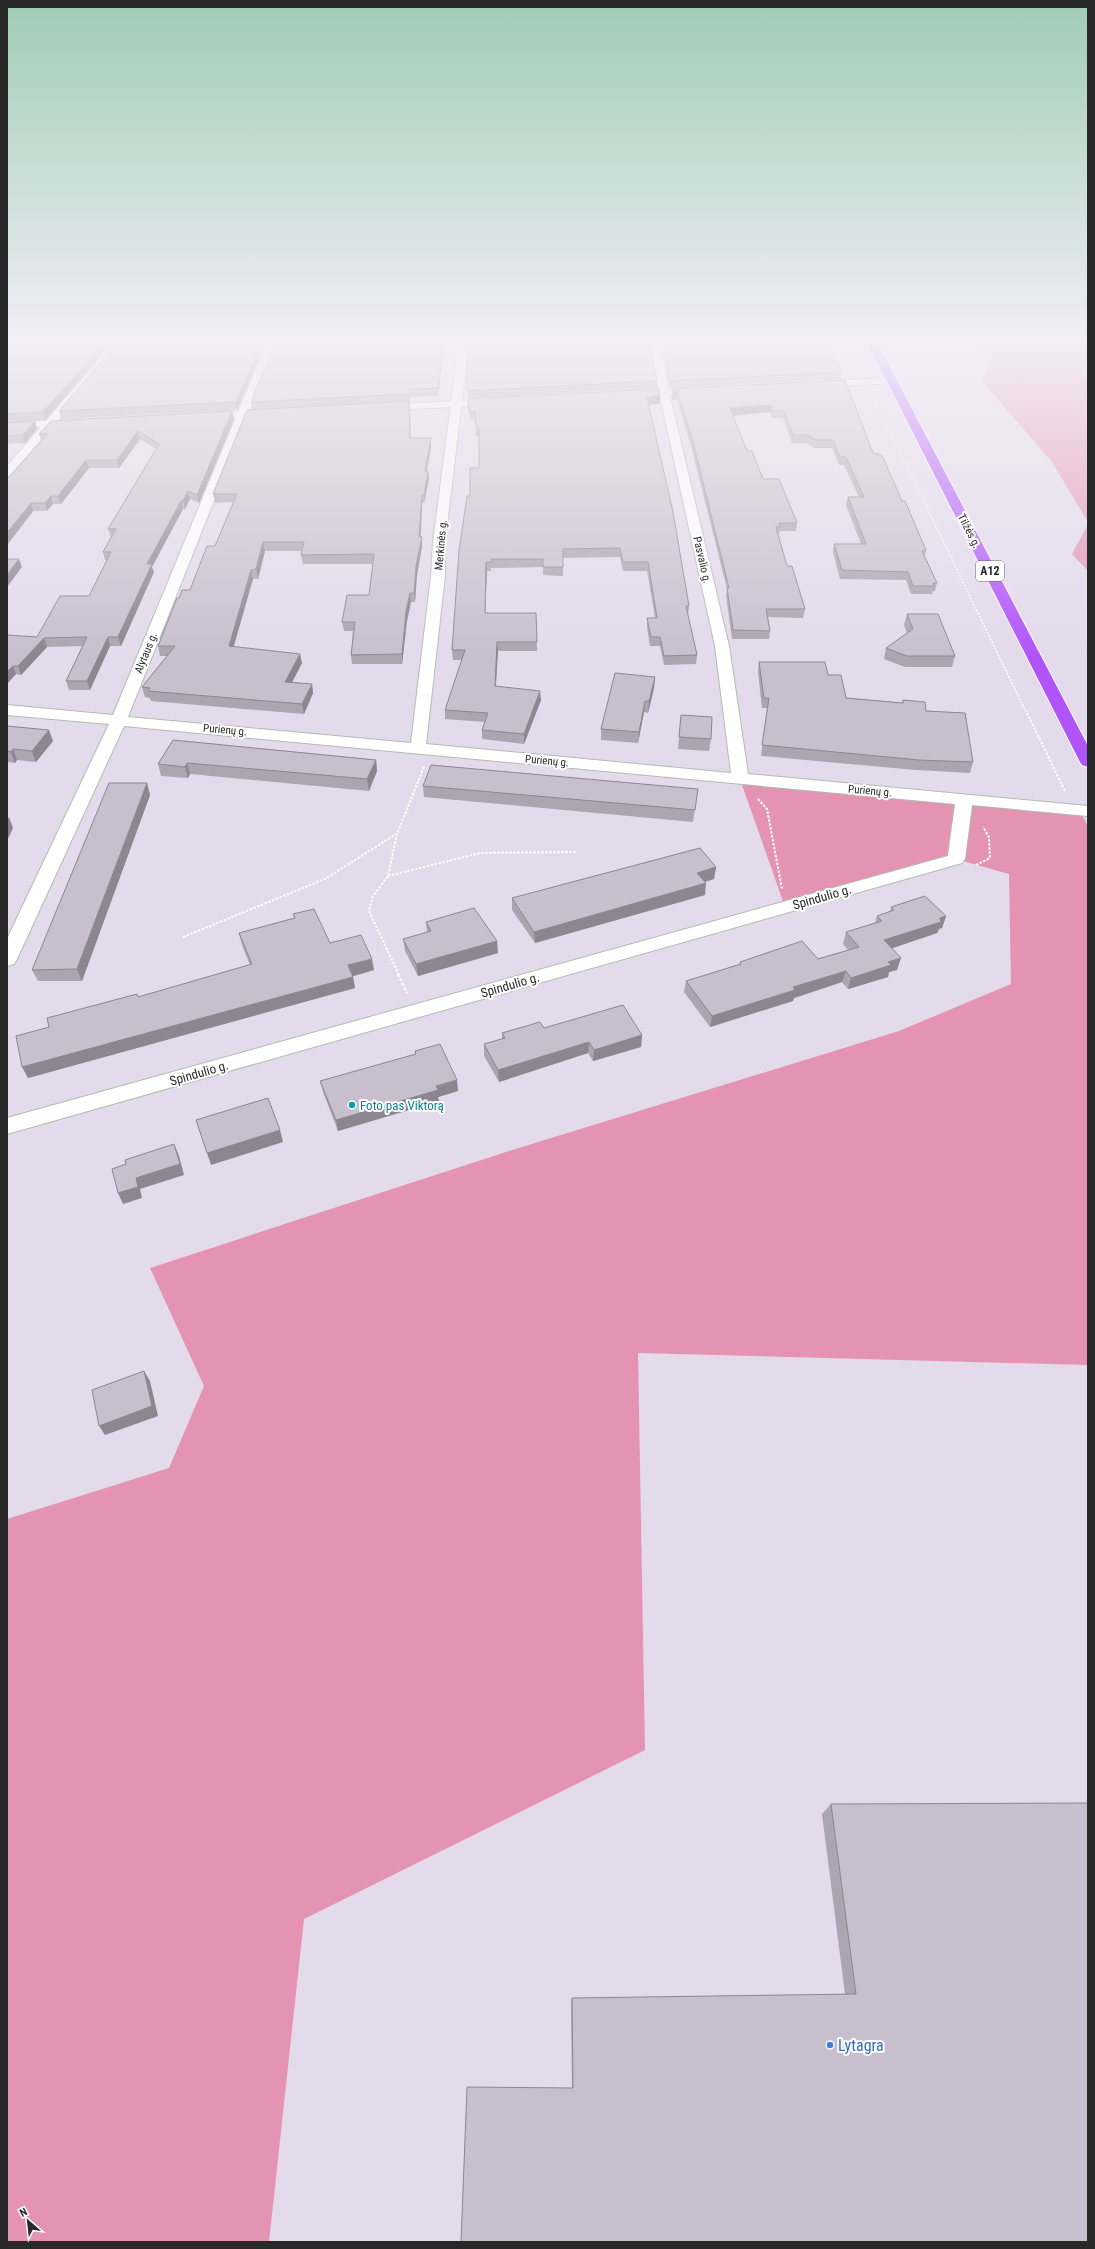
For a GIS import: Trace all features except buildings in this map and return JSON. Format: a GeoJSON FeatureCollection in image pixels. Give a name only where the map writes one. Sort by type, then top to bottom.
{"type":"FeatureCollection","features":[{"type":"Feature","properties":{"kind":"highway","name":"Tilžės g."},"geometry":{"type":"LineString","coordinates":[[926,447],[1088,762]]}},
{"type":"Feature","properties":{"kind":"street"},"geometry":{"type":"LineString","coordinates":[[7,473],[29,447]]}},
{"type":"Feature","properties":{"kind":"street","name":"Alytaus g."},"geometry":{"type":"LineString","coordinates":[[7,959],[119,720],[229,447]]}},
{"type":"Feature","properties":{"kind":"street","name":"Merkinės g."},"geometry":{"type":"LineString","coordinates":[[424,749],[452,447]]}},
{"type":"Feature","properties":{"kind":"street","name":"Pasvalio g."},"geometry":{"type":"LineString","coordinates":[[677,447],[722,646],[740,779]]}},
{"type":"Feature","properties":{"kind":"street","name":"Purienų g."},"geometry":{"type":"LineString","coordinates":[[7,710],[1084,811]]}},
{"type":"Feature","properties":{"kind":"street","name":"Spindulio g."},"geometry":{"type":"LineString","coordinates":[[7,1126],[956,859],[964,799]]}},
{"type":"Feature","properties":{"kind":"path"},"geometry":{"type":"LineString","coordinates":[[897,447],[1060,786],[1084,811]]}},
{"type":"Feature","properties":{"kind":"path"},"geometry":{"type":"LineString","coordinates":[[416,1012],[369,911],[373,896],[388,876],[396,834],[424,749]]}},
{"type":"Feature","properties":{"kind":"path"},"geometry":{"type":"LineString","coordinates":[[740,779],[767,809],[785,907]]}},
{"type":"Feature","properties":{"kind":"path"},"geometry":{"type":"LineString","coordinates":[[183,937],[325,879],[396,834]]}},
{"type":"Feature","properties":{"kind":"path"},"geometry":{"type":"LineString","coordinates":[[388,876],[480,853],[577,852]]}},
{"type":"Feature","properties":{"kind":"shaded area"},"geometry":{"type":"Polygon","coordinates":[[[1039,447],[1088,447],[1088,522],[1052,462],[1039,447]]]}},
{"type":"Feature","properties":{"kind":"shaded area"},"geometry":{"type":"Polygon","coordinates":[[[1088,524],[1088,571],[1072,554],[1088,524]]]}},
{"type":"Feature","properties":{"kind":"shaded area"},"geometry":{"type":"Polygon","coordinates":[[[740,779],[1080,810],[1088,827],[1088,1365],[638,1353],[645,1750],[304,1919],[269,2242],[7,2242],[7,1519],[169,1468],[204,1386],[150,1268],[509,1151],[899,1031],[1011,984],[1009,874],[956,859],[785,907],[740,779]]]}},
{"type":"Feature","properties":{"kind":"place","name":"Foto pas Viktorą"},"geometry":{"type":"Point","coordinates":[352,1105]}},
{"type":"Feature","properties":{"kind":"place","name":"Lytagra"},"geometry":{"type":"Point","coordinates":[830,2045]}}]}
